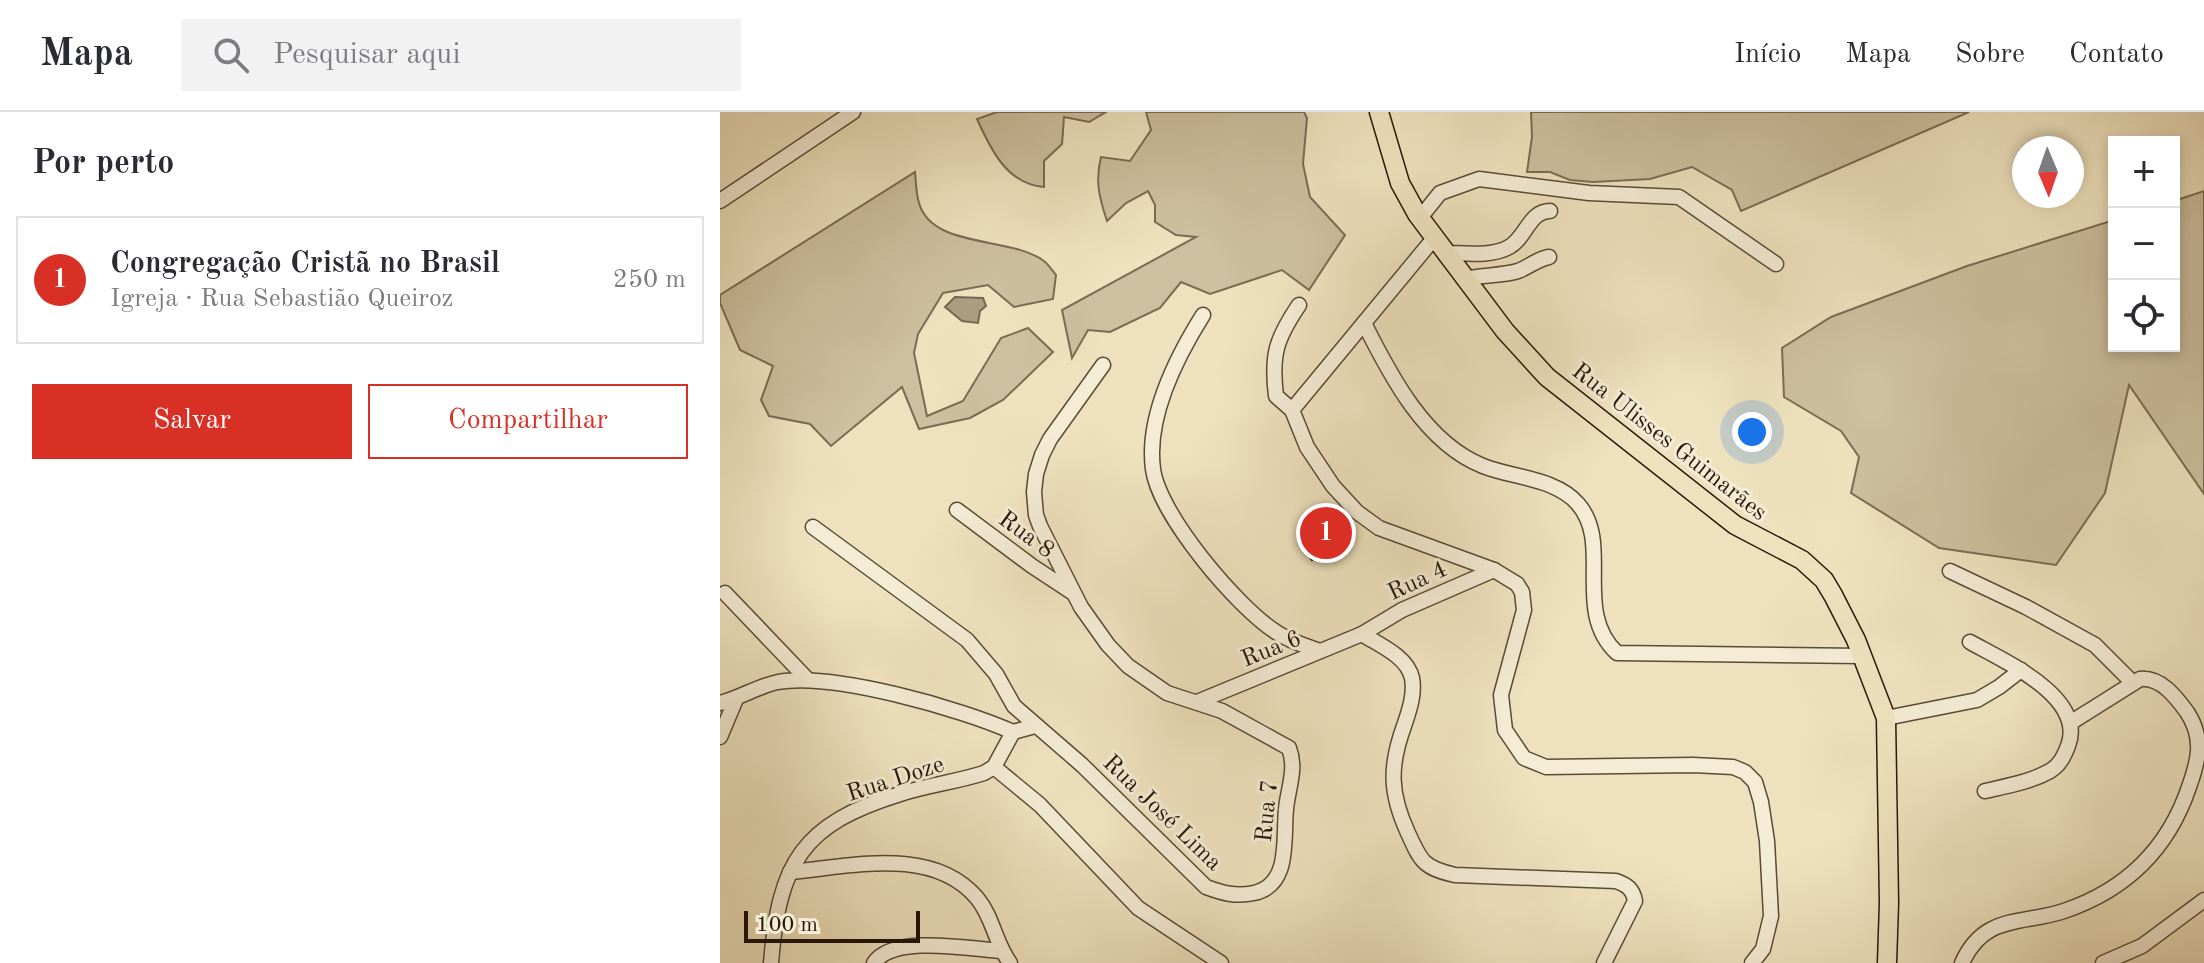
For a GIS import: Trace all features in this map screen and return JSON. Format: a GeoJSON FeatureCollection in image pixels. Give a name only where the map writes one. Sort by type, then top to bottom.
{"type":"FeatureCollection","features":[{"type":"Feature","properties":{"kind":"main road","name":"Rua Ulisses Guimarães"},"geometry":{"type":"LineString","coordinates":[[1379,112],[1400,183],[1420,218],[1526,356],[1547,377],[1735,525],[1789,552],[1815,571],[1833,595],[1862,656],[1886,718],[1887,963]]}},
{"type":"Feature","properties":{"kind":"street"},"geometry":{"type":"LineString","coordinates":[[720,201],[849,113]]}},
{"type":"Feature","properties":{"kind":"street"},"geometry":{"type":"LineString","coordinates":[[1420,218],[1440,193],[1479,179],[1589,193],[1679,197],[1776,264]]}},
{"type":"Feature","properties":{"kind":"street"},"geometry":{"type":"LineString","coordinates":[[1445,253],[1505,249],[1518,240],[1535,215],[1550,211]]}},
{"type":"Feature","properties":{"kind":"street"},"geometry":{"type":"LineString","coordinates":[[1292,410],[1435,237]]}},
{"type":"Feature","properties":{"kind":"street"},"geometry":{"type":"LineString","coordinates":[[1464,279],[1516,272],[1549,257]]}},
{"type":"Feature","properties":{"kind":"street"},"geometry":{"type":"LineString","coordinates":[[1299,305],[1279,335],[1273,372],[1276,396],[1292,410],[1307,447],[1333,486],[1357,512],[1379,528],[1494,570],[1517,584],[1522,592],[1524,610],[1501,695],[1505,730],[1524,758],[1546,767],[1733,767],[1745,772],[1755,782],[1767,841],[1771,916],[1763,949],[1752,963]]}},
{"type":"Feature","properties":{"kind":"street"},"geometry":{"type":"LineString","coordinates":[[1203,315],[1183,347],[1157,418],[1153,457],[1161,494],[1207,564],[1241,605],[1279,635],[1320,651]]}},
{"type":"Feature","properties":{"kind":"street"},"geometry":{"type":"LineString","coordinates":[[1364,323],[1405,394],[1449,447],[1485,467],[1537,482],[1565,493],[1578,503],[1586,515],[1591,537],[1593,589],[1599,630],[1617,653],[1862,656]]}},
{"type":"Feature","properties":{"kind":"street"},"geometry":{"type":"LineString","coordinates":[[1103,365],[1050,439],[1036,474],[1036,515],[1073,593],[1101,636],[1128,666],[1167,693],[1197,702]]}},
{"type":"Feature","properties":{"kind":"street","name":"Rua 8"},"geometry":{"type":"LineString","coordinates":[[957,510],[1073,593]]}},
{"type":"Feature","properties":{"kind":"street","name":"Rua José Lima"},"geometry":{"type":"LineString","coordinates":[[813,527],[967,640],[996,674],[1014,706],[1082,765],[1206,887],[1225,894],[1241,895],[1259,892],[1273,885]]}},
{"type":"Feature","properties":{"kind":"street","name":"Rua 4"},"geometry":{"type":"LineString","coordinates":[[1362,634],[1402,610],[1494,570]]}},
{"type":"Feature","properties":{"kind":"street"},"geometry":{"type":"LineString","coordinates":[[1950,571],[2026,607],[2095,645],[2133,683]]}},
{"type":"Feature","properties":{"kind":"street"},"geometry":{"type":"LineString","coordinates":[[725,593],[808,680]]}},
{"type":"Feature","properties":{"kind":"street"},"geometry":{"type":"LineString","coordinates":[[1362,634],[1398,657],[1408,668],[1412,679],[1411,708],[1397,749],[1392,782],[1399,814],[1418,854],[1432,870],[1455,875],[1616,881],[1626,884],[1634,893],[1635,901],[1604,963]]}},
{"type":"Feature","properties":{"kind":"street","name":"Rua 6"},"geometry":{"type":"LineString","coordinates":[[1197,702],[1362,634]]}},
{"type":"Feature","properties":{"kind":"street"},"geometry":{"type":"LineString","coordinates":[[1970,642],[2021,670],[2060,703],[2070,723],[2070,740],[2063,758],[2053,769],[2032,780],[1985,791]]}},
{"type":"Feature","properties":{"kind":"street"},"geometry":{"type":"LineString","coordinates":[[1886,718],[1977,700],[2021,670]]}},
{"type":"Feature","properties":{"kind":"street"},"geometry":{"type":"LineString","coordinates":[[1962,963],[1979,935],[2011,923],[2064,911],[2134,875],[2173,825],[2202,755],[2198,732],[2174,696],[2162,685],[2147,678],[2133,683],[2070,723]]}},
{"type":"Feature","properties":{"kind":"street"},"geometry":{"type":"LineString","coordinates":[[720,703],[778,682],[808,680],[898,694],[1013,732],[1035,726]]}},
{"type":"Feature","properties":{"kind":"street"},"geometry":{"type":"LineString","coordinates":[[720,737],[736,699]]}},
{"type":"Feature","properties":{"kind":"street","name":"Rua 7"},"geometry":{"type":"LineString","coordinates":[[1197,702],[1222,711],[1289,748],[1293,767],[1286,806],[1284,853],[1273,885]]}},
{"type":"Feature","properties":{"kind":"street"},"geometry":{"type":"LineString","coordinates":[[1013,732],[994,767],[1040,805],[1138,908],[1221,963]]}},
{"type":"Feature","properties":{"kind":"street","name":"Rua Doze"},"geometry":{"type":"LineString","coordinates":[[771,963],[779,900],[790,872],[812,838],[835,822],[899,794],[973,776],[994,767]]}},
{"type":"Feature","properties":{"kind":"street"},"geometry":{"type":"LineString","coordinates":[[790,872],[905,863],[954,878],[979,899],[1006,957],[910,946],[891,949],[874,963]]}},
{"type":"Feature","properties":{"kind":"street"},"geometry":{"type":"LineString","coordinates":[[2103,963],[2142,946],[2204,900]]}},
{"type":"Feature","properties":{"kind":"shaded area"},"geometry":{"type":"Polygon","coordinates":[[[997,112],[1106,112],[1089,122],[1064,117],[1062,144],[1044,161],[1044,187],[1031,184],[1010,172],[988,142],[977,119],[997,112]]]}},
{"type":"Feature","properties":{"kind":"shaded area"},"geometry":{"type":"Polygon","coordinates":[[[1146,112],[1304,112],[1307,118],[1303,164],[1310,197],[1345,235],[1309,290],[1282,270],[1210,294],[1181,282],[1160,308],[1110,332],[1088,330],[1072,358],[1062,310],[1196,237],[1176,235],[1155,222],[1155,205],[1148,191],[1126,203],[1107,221],[1099,189],[1101,157],[1130,161],[1151,130],[1146,112]]]}},
{"type":"Feature","properties":{"kind":"shaded area"},"geometry":{"type":"Polygon","coordinates":[[[1531,112],[1969,112],[1741,211],[1732,190],[1692,167],[1650,179],[1593,182],[1570,180],[1550,172],[1527,172],[1532,137],[1531,112]]]}},
{"type":"Feature","properties":{"kind":"shaded area"},"geometry":{"type":"Polygon","coordinates":[[[915,172],[919,203],[927,218],[939,228],[1030,253],[1044,261],[1056,275],[1053,299],[1014,307],[988,285],[943,293],[918,334],[914,353],[927,416],[963,401],[1001,338],[1028,328],[1053,352],[1003,400],[970,418],[919,429],[902,387],[831,446],[810,424],[769,416],[761,400],[773,366],[740,350],[720,303],[720,295],[915,172]]]}},
{"type":"Feature","properties":{"kind":"shaded area"},"geometry":{"type":"Polygon","coordinates":[[[2204,191],[2204,494],[2129,385],[2105,493],[2056,565],[1939,548],[1851,493],[1859,457],[1841,431],[1784,397],[1782,348],[1831,317],[1967,266],[2108,222],[2108,352],[2180,352],[2180,199],[2204,191]]]}},
{"type":"Feature","properties":{"kind":"shaded area"},"geometry":{"type":"Polygon","coordinates":[[[955,297],[983,298],[986,306],[980,311],[978,323],[962,321],[945,307],[955,297]]]}},
{"type":"Feature","properties":{"kind":"building"},"geometry":{"type":"Polygon","coordinates":[[[1333,513],[1344,528],[1312,560],[1299,544],[1333,513]]]}},
{"type":"Feature","properties":{"kind":"place","name":"Congregação Cristã no Brasil"},"geometry":{"type":"Point","coordinates":[1326,533]}}]}
